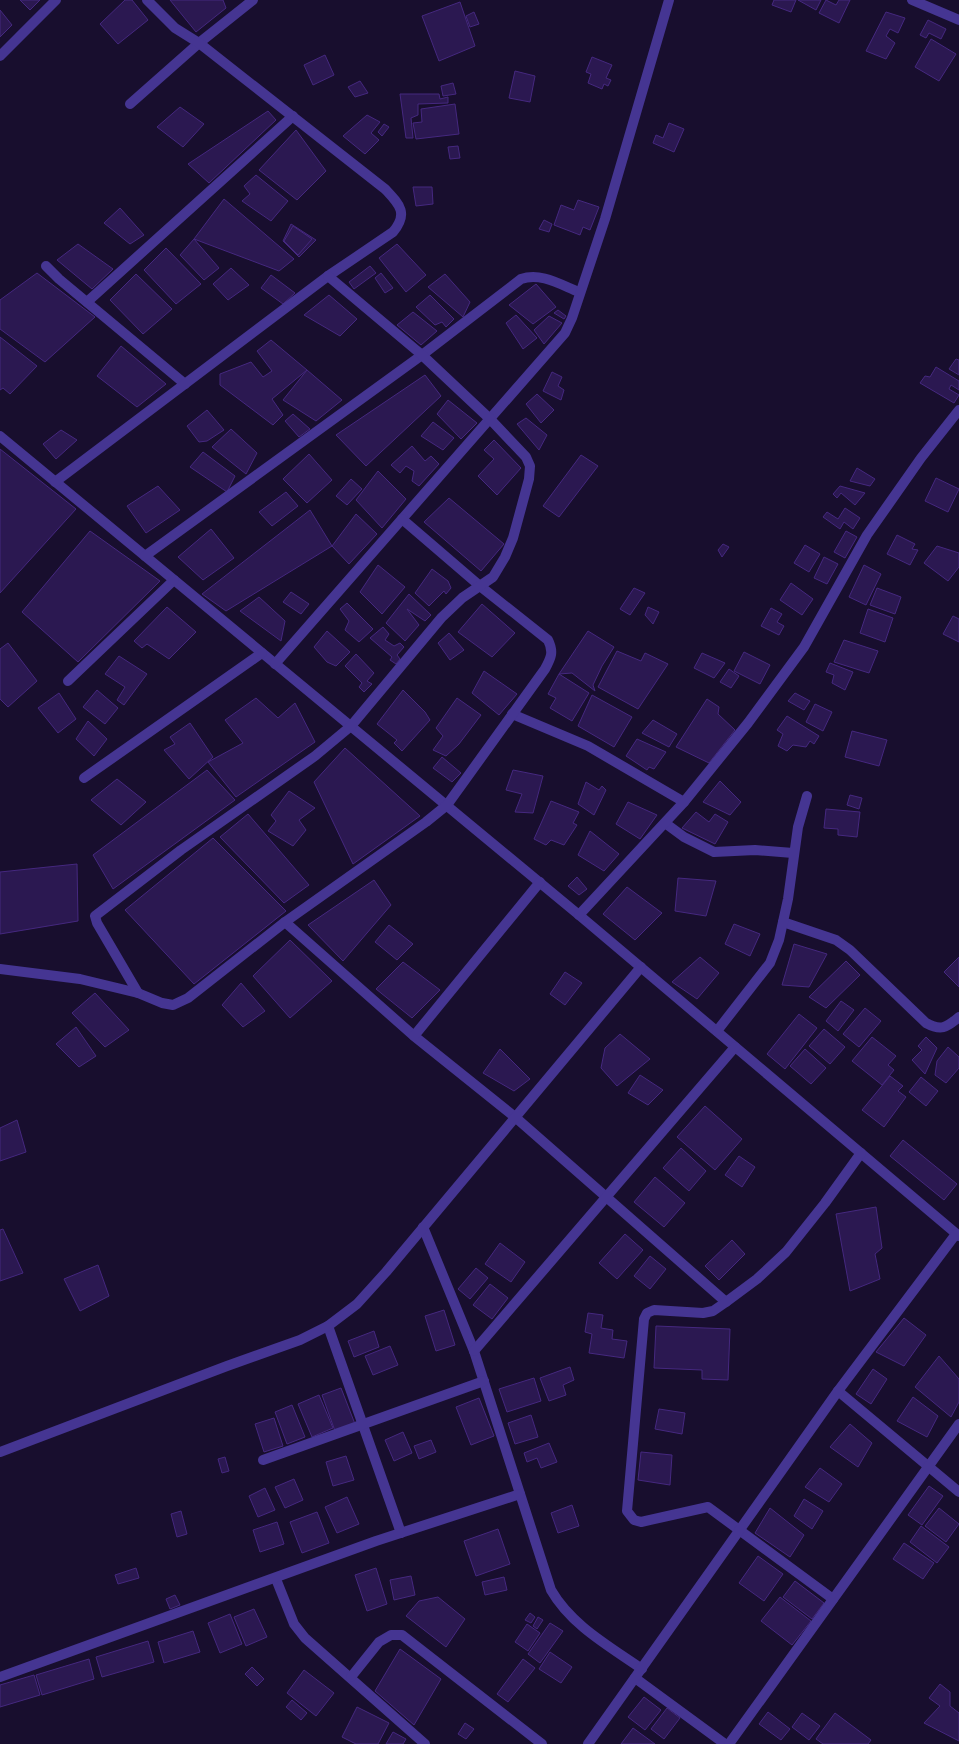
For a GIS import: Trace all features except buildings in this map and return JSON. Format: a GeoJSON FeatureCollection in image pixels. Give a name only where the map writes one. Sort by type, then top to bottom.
{"type":"FeatureCollection","features":[{"type":"Feature","properties":{"kind":"street"},"geometry":{"type":"LineString","coordinates":[[0,56],[56,0]]}},
{"type":"Feature","properties":{"kind":"street"},"geometry":{"type":"LineString","coordinates":[[55,482],[328,276],[393,232],[400,224],[402,215],[399,203],[385,189],[199,43],[175,28],[147,0]]}},
{"type":"Feature","properties":{"kind":"street"},"geometry":{"type":"LineString","coordinates":[[130,104],[199,43],[254,0]]}},
{"type":"Feature","properties":{"kind":"street"},"geometry":{"type":"LineString","coordinates":[[275,664],[565,333],[572,318],[579,292],[607,211],[661,33],[669,0]]}},
{"type":"Feature","properties":{"kind":"street"},"geometry":{"type":"LineString","coordinates":[[912,0],[959,20]]}},
{"type":"Feature","properties":{"kind":"street"},"geometry":{"type":"LineString","coordinates":[[87,302],[293,116]]}},
{"type":"Feature","properties":{"kind":"street"},"geometry":{"type":"LineString","coordinates":[[46,266],[184,384]]}},
{"type":"Feature","properties":{"kind":"street"},"geometry":{"type":"LineString","coordinates":[[138,993],[96,923],[95,916],[180,850],[315,756],[351,726],[442,617],[462,598],[493,577],[505,557],[513,538],[528,479],[530,466],[526,457],[490,419],[422,355],[328,276]]}},
{"type":"Feature","properties":{"kind":"street"},"geometry":{"type":"LineString","coordinates":[[144,556],[422,355],[522,279],[530,276],[541,277],[579,292]]}},
{"type":"Feature","properties":{"kind":"street"},"geometry":{"type":"LineString","coordinates":[[580,915],[684,802],[748,723],[804,647],[867,535],[921,458],[959,410]]}},
{"type":"Feature","properties":{"kind":"street"},"geometry":{"type":"LineString","coordinates":[[0,436],[580,915],[958,1235],[838,1391],[588,1744]]}},
{"type":"Feature","properties":{"kind":"street"},"geometry":{"type":"LineString","coordinates":[[0,970],[80,979],[138,993],[162,1003],[173,1005],[188,998],[285,922],[426,822],[447,805],[545,669],[552,657],[552,648],[548,640],[480,586],[402,519]]}},
{"type":"Feature","properties":{"kind":"street"},"geometry":{"type":"LineString","coordinates":[[68,682],[174,580]]}},
{"type":"Feature","properties":{"kind":"street"},"geometry":{"type":"LineString","coordinates":[[84,778],[262,653]]}},
{"type":"Feature","properties":{"kind":"street"},"geometry":{"type":"LineString","coordinates":[[512,714],[588,746],[684,802]]}},
{"type":"Feature","properties":{"kind":"street"},"geometry":{"type":"LineString","coordinates":[[717,1031],[770,964],[779,940],[783,922],[788,899],[793,853],[798,827],[807,796]]}},
{"type":"Feature","properties":{"kind":"street"},"geometry":{"type":"LineString","coordinates":[[665,823],[684,837],[714,852],[755,850],[793,853]]}},
{"type":"Feature","properties":{"kind":"street"},"geometry":{"type":"LineString","coordinates":[[414,1036],[540,882]]}},
{"type":"Feature","properties":{"kind":"street"},"geometry":{"type":"LineString","coordinates":[[285,922],[414,1036],[515,1117],[726,1302]]}},
{"type":"Feature","properties":{"kind":"street"},"geometry":{"type":"LineString","coordinates":[[783,922],[836,940],[850,950],[926,1023],[934,1028],[942,1028],[959,1017]]}},
{"type":"Feature","properties":{"kind":"street"},"geometry":{"type":"LineString","coordinates":[[0,1452],[300,1340],[328,1326],[357,1304],[641,967]]}},
{"type":"Feature","properties":{"kind":"street"},"geometry":{"type":"LineString","coordinates":[[474,1351],[735,1046]]}},
{"type":"Feature","properties":{"kind":"street"},"geometry":{"type":"LineString","coordinates":[[833,1599],[708,1507],[641,1522],[634,1520],[627,1511],[644,1319],[647,1313],[654,1310],[703,1313],[714,1311],[756,1279],[786,1252],[825,1203],[861,1153]]}},
{"type":"Feature","properties":{"kind":"street"},"geometry":{"type":"LineString","coordinates":[[423,1227],[474,1351],[551,1590],[559,1604],[595,1636],[642,1669]]}},
{"type":"Feature","properties":{"kind":"street"},"geometry":{"type":"LineString","coordinates":[[328,1326],[401,1533]]}},
{"type":"Feature","properties":{"kind":"street"},"geometry":{"type":"LineString","coordinates":[[263,1460],[484,1381]]}},
{"type":"Feature","properties":{"kind":"street"},"geometry":{"type":"LineString","coordinates":[[838,1391],[959,1492]]}},
{"type":"Feature","properties":{"kind":"street"},"geometry":{"type":"LineString","coordinates":[[730,1744],[959,1424]]}},
{"type":"Feature","properties":{"kind":"street"},"geometry":{"type":"LineString","coordinates":[[0,1677],[68,1651],[276,1579],[401,1533],[520,1494]]}},
{"type":"Feature","properties":{"kind":"street"},"geometry":{"type":"LineString","coordinates":[[276,1579],[294,1624],[305,1638],[425,1744]]}},
{"type":"Feature","properties":{"kind":"street"},"geometry":{"type":"LineString","coordinates":[[351,1678],[379,1642],[391,1635],[402,1635],[542,1744]]}},
{"type":"Feature","properties":{"kind":"street"},"geometry":{"type":"LineString","coordinates":[[635,1678],[725,1744]]}}]}
